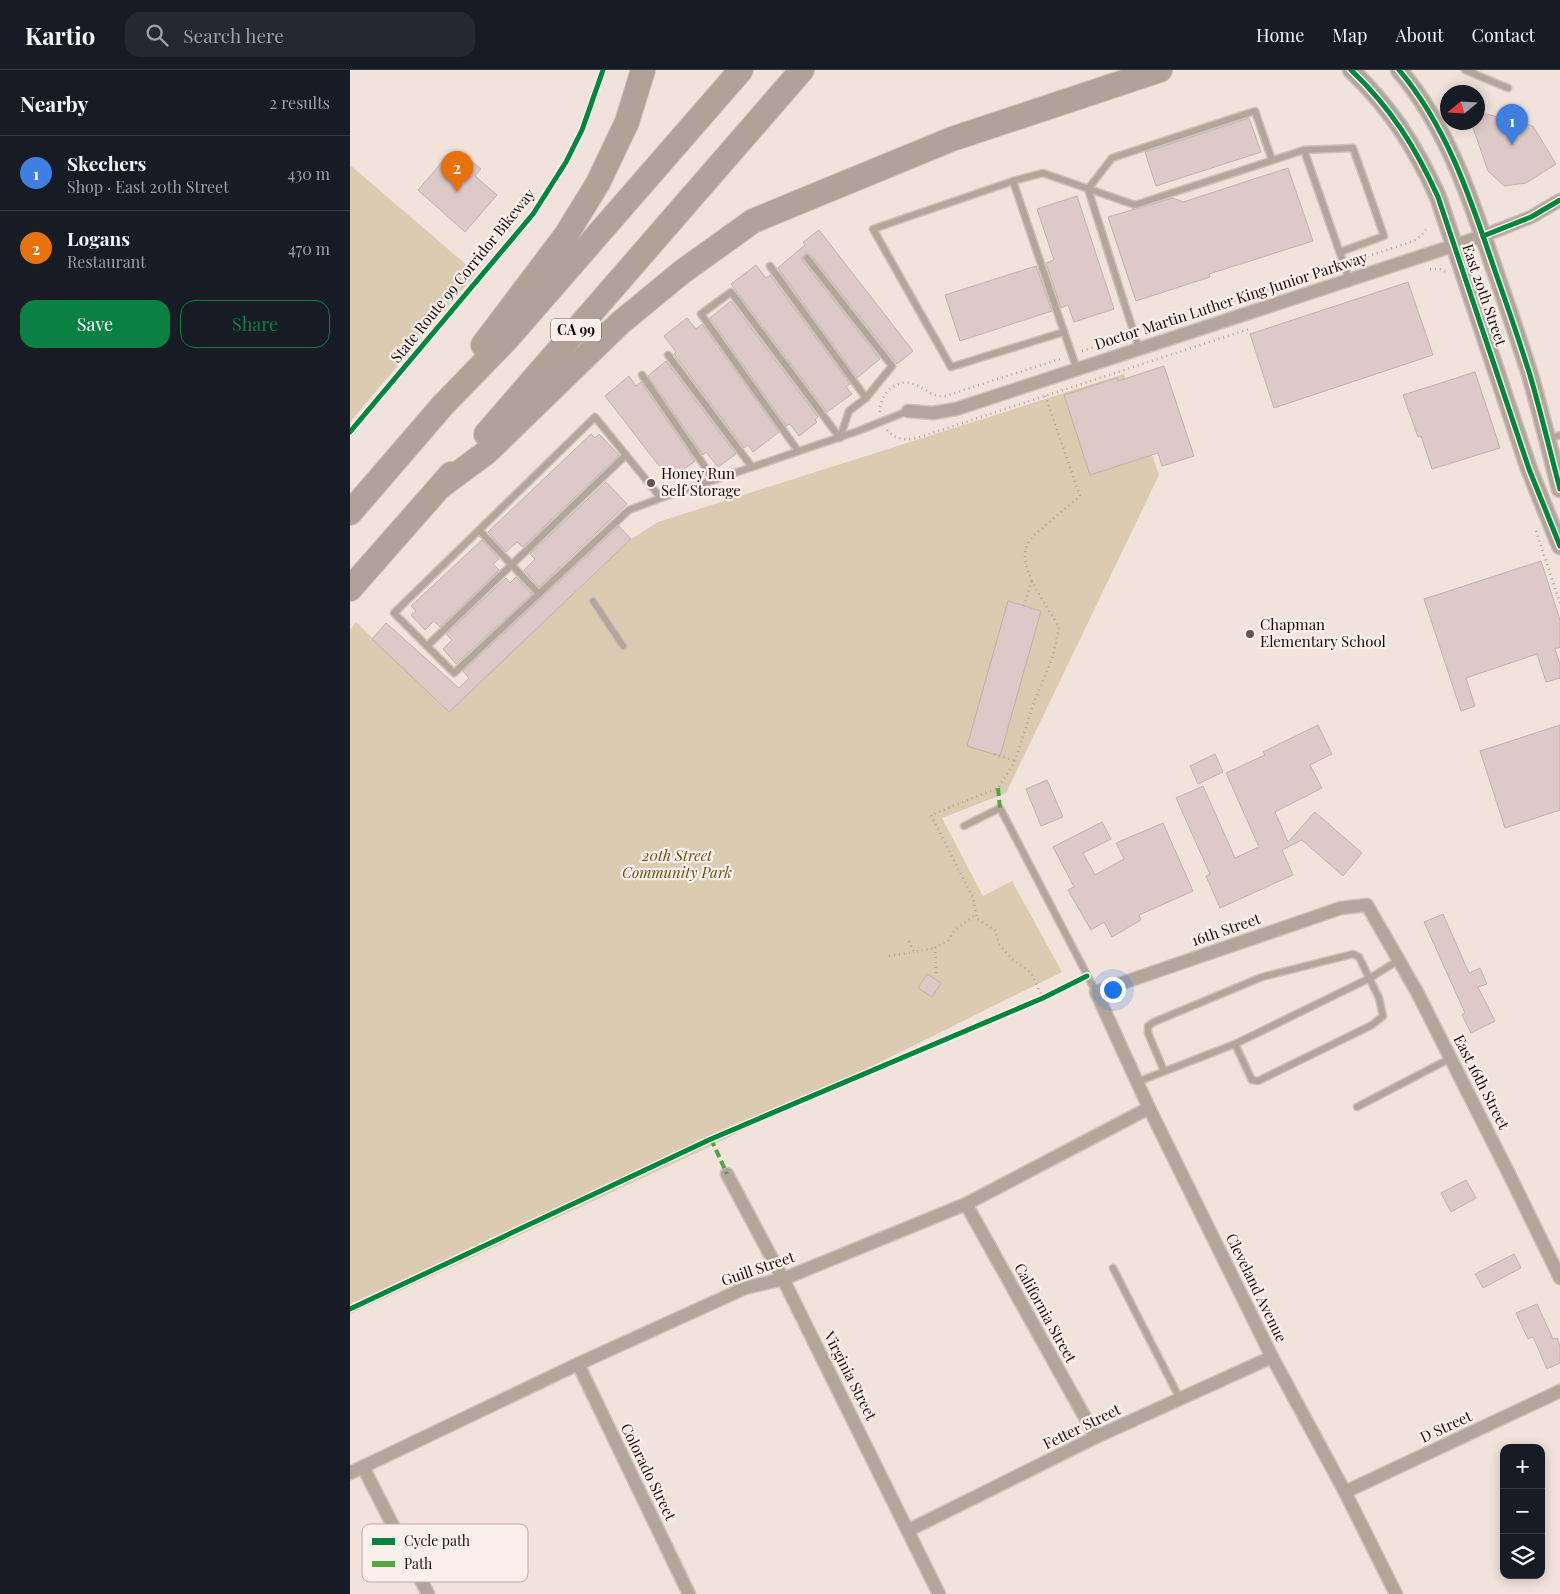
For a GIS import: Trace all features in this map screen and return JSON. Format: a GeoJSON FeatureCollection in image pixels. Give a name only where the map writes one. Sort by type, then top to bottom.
{"type":"FeatureCollection","features":[{"type":"Feature","properties":{"kind":"highway"},"geometry":{"type":"LineString","coordinates":[[443,405],[496,326],[566,235],[598,183],[627,122],[643,70]]}},
{"type":"Feature","properties":{"kind":"highway","name":"CA 99"},"geometry":{"type":"LineString","coordinates":[[350,513],[443,405],[506,339],[742,70]]}},
{"type":"Feature","properties":{"kind":"highway","name":"CA 99"},"geometry":{"type":"LineString","coordinates":[[350,589],[802,70]]}},
{"type":"Feature","properties":{"kind":"highway"},"geometry":{"type":"LineString","coordinates":[[441,486],[487,452],[627,318],[682,272],[753,221],[952,139],[1160,70]]}},
{"type":"Feature","properties":{"kind":"street","name":"East 20th Street"},"geometry":{"type":"LineString","coordinates":[[1351,70],[1379,98],[1407,137],[1438,197],[1529,469],[1560,546]]}},
{"type":"Feature","properties":{"kind":"street","name":"East 20th Street"},"geometry":{"type":"LineString","coordinates":[[1399,70],[1426,107],[1443,137],[1465,184],[1527,367],[1554,437],[1560,489]]}},
{"type":"Feature","properties":{"kind":"street","name":"Doctor Martin Luther King Junior Parkway"},"geometry":{"type":"LineString","coordinates":[[908,411],[920,413],[945,412],[1454,246],[1531,217],[1560,200]]}},
{"type":"Feature","properties":{"kind":"street","name":"16th Street"},"geometry":{"type":"LineString","coordinates":[[1096,992],[1341,908],[1367,905]]}},
{"type":"Feature","properties":{"kind":"street","name":"East 16th Street"},"geometry":{"type":"LineString","coordinates":[[1367,905],[1399,960],[1451,1058],[1560,1278]]}},
{"type":"Feature","properties":{"kind":"street","name":"Cleveland Avenue"},"geometry":{"type":"LineString","coordinates":[[1096,992],[1149,1108],[1272,1357],[1345,1492],[1396,1594]]}},
{"type":"Feature","properties":{"kind":"street","name":"Guill Street"},"geometry":{"type":"LineString","coordinates":[[350,1473],[578,1364],[745,1288],[783,1279],[966,1204],[1149,1108]]}},
{"type":"Feature","properties":{"kind":"street","name":"Virginia Street"},"geometry":{"type":"LineString","coordinates":[[727,1174],[783,1279],[909,1530],[939,1594]]}},
{"type":"Feature","properties":{"kind":"street","name":"California Street"},"geometry":{"type":"LineString","coordinates":[[966,1204],[1096,1437]]}},
{"type":"Feature","properties":{"kind":"street","name":"Fetter Street"},"geometry":{"type":"LineString","coordinates":[[909,1530],[1096,1437],[1272,1357]]}},
{"type":"Feature","properties":{"kind":"street","name":"Colorado Street"},"geometry":{"type":"LineString","coordinates":[[578,1364],[689,1594]]}},
{"type":"Feature","properties":{"kind":"street","name":"D Street"},"geometry":{"type":"LineString","coordinates":[[1345,1492],[1560,1391]]}},
{"type":"Feature","properties":{"kind":"street"},"geometry":{"type":"LineString","coordinates":[[363,1467],[392,1524]]}},
{"type":"Feature","properties":{"kind":"street"},"geometry":{"type":"LineString","coordinates":[[422,1582],[428,1594]]}},
{"type":"Feature","properties":{"kind":"lane"},"geometry":{"type":"LineString","coordinates":[[1464,70],[1508,88]]}},
{"type":"Feature","properties":{"kind":"lane"},"geometry":{"type":"LineString","coordinates":[[1088,189],[1112,158],[1255,110],[1272,160]]}},
{"type":"Feature","properties":{"kind":"lane"},"geometry":{"type":"LineString","coordinates":[[1064,332],[951,367],[873,229],[1012,181],[1043,173],[1135,205],[1304,150],[1353,148],[1384,236],[1340,252]]}},
{"type":"Feature","properties":{"kind":"lane"},"geometry":{"type":"LineString","coordinates":[[1304,150],[1349,279]]}},
{"type":"Feature","properties":{"kind":"lane"},"geometry":{"type":"LineString","coordinates":[[1012,181],[1077,369]]}},
{"type":"Feature","properties":{"kind":"lane"},"geometry":{"type":"LineString","coordinates":[[1088,189],[1139,349]]}},
{"type":"Feature","properties":{"kind":"lane"},"geometry":{"type":"LineString","coordinates":[[807,258],[892,366],[866,398],[849,411],[840,438]]}},
{"type":"Feature","properties":{"kind":"lane"},"geometry":{"type":"LineString","coordinates":[[770,266],[866,398]]}},
{"type":"Feature","properties":{"kind":"lane"},"geometry":{"type":"LineString","coordinates":[[798,451],[701,314],[731,292],[840,438]]}},
{"type":"Feature","properties":{"kind":"lane"},"geometry":{"type":"LineString","coordinates":[[668,355],[752,467]]}},
{"type":"Feature","properties":{"kind":"lane"},"geometry":{"type":"LineString","coordinates":[[642,375],[714,480]]}},
{"type":"Feature","properties":{"kind":"lane"},"geometry":{"type":"LineString","coordinates":[[661,498],[596,417],[394,613],[454,673],[629,510],[840,438],[908,411]]}},
{"type":"Feature","properties":{"kind":"lane"},"geometry":{"type":"LineString","coordinates":[[427,646],[626,455]]}},
{"type":"Feature","properties":{"kind":"lane"},"geometry":{"type":"LineString","coordinates":[[479,530],[540,594]]}},
{"type":"Feature","properties":{"kind":"lane"},"geometry":{"type":"LineString","coordinates":[[593,601],[623,646]]}},
{"type":"Feature","properties":{"kind":"lane"},"geometry":{"type":"LineString","coordinates":[[964,826],[1000,808],[1096,992]]}},
{"type":"Feature","properties":{"kind":"lane"},"geometry":{"type":"LineString","coordinates":[[1164,1072],[1148,1032],[1148,1026],[1154,1022],[1262,977],[1353,954],[1359,957],[1379,998],[1383,1016],[1372,1025],[1258,1081],[1252,1080],[1235,1044]]}},
{"type":"Feature","properties":{"kind":"lane"},"geometry":{"type":"LineString","coordinates":[[1137,1082],[1235,1044],[1370,978],[1399,960]]}},
{"type":"Feature","properties":{"kind":"lane"},"geometry":{"type":"LineString","coordinates":[[1357,1107],[1451,1058]]}},
{"type":"Feature","properties":{"kind":"lane"},"geometry":{"type":"LineString","coordinates":[[1113,1268],[1180,1399]]}},
{"type":"Feature","properties":{"kind":"path"},"geometry":{"type":"LineString","coordinates":[[1426,270],[1440,269],[1450,277]]}},
{"type":"Feature","properties":{"kind":"path"},"geometry":{"type":"LineString","coordinates":[[961,424],[1251,328]]}},
{"type":"Feature","properties":{"kind":"path"},"geometry":{"type":"LineString","coordinates":[[1043,998],[1031,973],[1012,959],[999,944],[995,930],[977,919],[973,898],[931,815],[998,788],[1015,761],[1033,705],[1053,656],[1059,626],[1032,580],[1024,555],[1033,536],[1080,496],[1046,396]]}},
{"type":"Feature","properties":{"kind":"path"},"geometry":{"type":"LineString","coordinates":[[1535,530],[1560,603]]}},
{"type":"Feature","properties":{"kind":"path"},"geometry":{"type":"LineString","coordinates":[[1024,606],[1032,580]]}},
{"type":"Feature","properties":{"kind":"path"},"geometry":{"type":"LineString","coordinates":[[994,754],[1015,761]]}},
{"type":"Feature","properties":{"kind":"path"},"geometry":{"type":"LineString","coordinates":[[889,956],[935,948],[948,941],[954,931],[976,914]]}},
{"type":"Feature","properties":{"kind":"path"},"geometry":{"type":"LineString","coordinates":[[909,941],[914,952]]}},
{"type":"Feature","properties":{"kind":"path"},"geometry":{"type":"LineString","coordinates":[[935,948],[936,973]]}},
{"type":"Feature","properties":{"kind":"path"},"geometry":{"type":"LineString","coordinates":[[1034,1002],[1052,994]]}},
{"type":"Feature","properties":{"kind":"green space"},"geometry":{"type":"Polygon","coordinates":[[[350,165],[476,273],[350,422],[350,165]]]}},
{"type":"Feature","properties":{"kind":"green space","name":"20th Street Community Park"},"geometry":{"type":"Polygon","coordinates":[[[1124,374],[1159,475],[1006,793],[942,818],[983,896],[1012,881],[1062,972],[705,1149],[350,1314],[350,630],[356,622],[449,712],[631,539],[658,522],[1124,374]]]}},
{"type":"Feature","properties":{"kind":"building"},"geometry":{"type":"Polygon","coordinates":[[[1485,114],[1533,126],[1556,164],[1526,183],[1504,186],[1488,171],[1474,130],[1485,130],[1485,114]]]}},
{"type":"Feature","properties":{"kind":"building"},"geometry":{"type":"Polygon","coordinates":[[[1249,118],[1261,152],[1156,186],[1145,152],[1249,118]]]}},
{"type":"Feature","properties":{"kind":"building"},"geometry":{"type":"Polygon","coordinates":[[[450,153],[466,167],[471,161],[481,169],[475,176],[497,195],[465,232],[418,190],[450,153]]]}},
{"type":"Feature","properties":{"kind":"building"},"geometry":{"type":"Polygon","coordinates":[[[1288,168],[1313,241],[1209,274],[1210,277],[1136,301],[1108,217],[1173,198],[1183,202],[1288,168]]]}},
{"type":"Feature","properties":{"kind":"building"},"geometry":{"type":"Polygon","coordinates":[[[1077,196],[1114,309],[1074,322],[1068,305],[1061,308],[1046,263],[1054,260],[1037,209],[1077,196]]]}},
{"type":"Feature","properties":{"kind":"building"},"geometry":{"type":"Polygon","coordinates":[[[819,230],[913,351],[897,364],[811,255],[806,253],[802,257],[803,261],[880,359],[857,378],[778,268],[805,245],[803,242],[819,230]]]}},
{"type":"Feature","properties":{"kind":"building"},"geometry":{"type":"Polygon","coordinates":[[[756,265],[766,278],[770,275],[850,384],[846,387],[852,394],[827,412],[731,284],[756,265]]]}},
{"type":"Feature","properties":{"kind":"building"},"geometry":{"type":"Polygon","coordinates":[[[1036,266],[1052,311],[960,341],[945,295],[1036,266]]]}},
{"type":"Feature","properties":{"kind":"building"},"geometry":{"type":"Polygon","coordinates":[[[1408,282],[1433,355],[1274,408],[1250,334],[1408,282]]]}},
{"type":"Feature","properties":{"kind":"building"},"geometry":{"type":"Polygon","coordinates":[[[731,301],[818,417],[815,420],[817,422],[799,436],[790,424],[786,426],[710,318],[731,301]]]}},
{"type":"Feature","properties":{"kind":"building"},"geometry":{"type":"Polygon","coordinates":[[[687,318],[696,329],[702,324],[779,432],[753,452],[748,445],[744,448],[674,354],[676,352],[664,336],[687,318]]]}},
{"type":"Feature","properties":{"kind":"building"},"geometry":{"type":"Polygon","coordinates":[[[666,361],[736,454],[718,467],[706,452],[703,455],[648,376],[666,361]]]}},
{"type":"Feature","properties":{"kind":"building"},"geometry":{"type":"Polygon","coordinates":[[[1164,366],[1194,456],[1162,466],[1158,453],[1090,475],[1064,395],[1117,378],[1118,381],[1164,366]]]}},
{"type":"Feature","properties":{"kind":"building"},"geometry":{"type":"Polygon","coordinates":[[[1475,372],[1500,448],[1432,469],[1421,436],[1418,437],[1403,395],[1475,372]]]}},
{"type":"Feature","properties":{"kind":"building"},"geometry":{"type":"Polygon","coordinates":[[[629,376],[636,386],[641,382],[695,461],[670,480],[605,396],[629,376]]]}},
{"type":"Feature","properties":{"kind":"building"},"geometry":{"type":"Polygon","coordinates":[[[591,434],[595,438],[599,434],[619,455],[523,547],[517,542],[506,552],[488,532],[591,434]]]}},
{"type":"Feature","properties":{"kind":"building"},"geometry":{"type":"Polygon","coordinates":[[[606,482],[627,504],[539,587],[524,570],[535,559],[530,554],[606,482]]]}},
{"type":"Feature","properties":{"kind":"building"},"geometry":{"type":"Polygon","coordinates":[[[619,526],[631,539],[449,712],[372,639],[386,623],[459,688],[469,678],[463,671],[619,526]]]}},
{"type":"Feature","properties":{"kind":"building"},"geometry":{"type":"Polygon","coordinates":[[[482,540],[499,559],[493,564],[499,570],[440,627],[434,621],[425,630],[411,615],[416,611],[411,606],[482,540]]]}},
{"type":"Feature","properties":{"kind":"building"},"geometry":{"type":"Polygon","coordinates":[[[1541,561],[1560,620],[1560,647],[1555,649],[1560,664],[1560,678],[1546,682],[1537,654],[1466,678],[1475,706],[1461,711],[1424,599],[1541,561]]]}},
{"type":"Feature","properties":{"kind":"building"},"geometry":{"type":"Polygon","coordinates":[[[516,577],[532,594],[456,664],[443,649],[452,640],[446,634],[506,578],[510,583],[516,577]]]}},
{"type":"Feature","properties":{"kind":"building"},"geometry":{"type":"Polygon","coordinates":[[[1008,601],[1041,611],[1000,756],[967,746],[1008,601]]]}},
{"type":"Feature","properties":{"kind":"building"},"geometry":{"type":"Polygon","coordinates":[[[1318,725],[1332,754],[1310,765],[1322,788],[1275,812],[1288,842],[1315,812],[1362,853],[1343,876],[1302,840],[1282,850],[1293,875],[1220,908],[1206,876],[1210,874],[1176,798],[1203,786],[1235,858],[1259,847],[1226,773],[1265,755],[1263,752],[1318,725]]]}},
{"type":"Feature","properties":{"kind":"building"},"geometry":{"type":"Polygon","coordinates":[[[1560,725],[1560,810],[1505,828],[1480,751],[1560,725]]]}},
{"type":"Feature","properties":{"kind":"building"},"geometry":{"type":"Polygon","coordinates":[[[1215,754],[1223,772],[1198,784],[1190,766],[1215,754]]]}},
{"type":"Feature","properties":{"kind":"building"},"geometry":{"type":"Polygon","coordinates":[[[1047,780],[1063,817],[1041,826],[1026,789],[1047,780]]]}},
{"type":"Feature","properties":{"kind":"building"},"geometry":{"type":"Polygon","coordinates":[[[1102,822],[1111,839],[1083,853],[1095,875],[1124,859],[1116,843],[1163,823],[1193,891],[1139,915],[1141,920],[1112,937],[1104,922],[1091,930],[1068,890],[1074,887],[1053,847],[1102,822]]]}},
{"type":"Feature","properties":{"kind":"building"},"geometry":{"type":"Polygon","coordinates":[[[1443,914],[1469,973],[1480,968],[1487,984],[1478,987],[1495,1021],[1471,1033],[1462,1015],[1465,1013],[1424,922],[1443,914]]]}},
{"type":"Feature","properties":{"kind":"building"},"geometry":{"type":"Polygon","coordinates":[[[927,974],[941,983],[932,997],[918,988],[927,974]]]}},
{"type":"Feature","properties":{"kind":"building"},"geometry":{"type":"Polygon","coordinates":[[[1466,1180],[1476,1198],[1451,1212],[1441,1193],[1466,1180]]]}},
{"type":"Feature","properties":{"kind":"building"},"geometry":{"type":"Polygon","coordinates":[[[1514,1254],[1521,1268],[1483,1288],[1475,1274],[1514,1254]]]}},
{"type":"Feature","properties":{"kind":"building"},"geometry":{"type":"Polygon","coordinates":[[[1537,1304],[1553,1339],[1557,1338],[1560,1346],[1560,1363],[1547,1369],[1533,1337],[1528,1339],[1516,1313],[1537,1304]]]}},
{"type":"Feature","properties":{"kind":"marked path"},"geometry":{"type":"LineString","coordinates":[[998,788],[1000,808]]}},
{"type":"Feature","properties":{"kind":"marked path"},"geometry":{"type":"LineString","coordinates":[[711,1139],[727,1174]]}},
{"type":"Feature","properties":{"kind":"cycle path","name":"State Route 99 Corridor Bikeway"},"geometry":{"type":"LineString","coordinates":[[350,432],[533,214],[566,162],[582,130],[603,70]]}},
{"type":"Feature","properties":{"kind":"cycle path"},"geometry":{"type":"LineString","coordinates":[[1351,70],[1378,99],[1401,129],[1421,162],[1438,197],[1529,469],[1560,546]]}},
{"type":"Feature","properties":{"kind":"cycle path"},"geometry":{"type":"LineString","coordinates":[[1399,70],[1416,92],[1445,140],[1467,191],[1530,375],[1560,489]]}},
{"type":"Feature","properties":{"kind":"cycle path"},"geometry":{"type":"LineString","coordinates":[[1483,236],[1531,217],[1560,200]]}},
{"type":"Feature","properties":{"kind":"cycle path"},"geometry":{"type":"LineString","coordinates":[[350,1309],[711,1139],[1043,998],[1087,976]]}},
{"type":"Feature","properties":{"kind":"place","name":"Skechers"},"geometry":{"type":"Point","coordinates":[1512,145]}},
{"type":"Feature","properties":{"kind":"place","name":"Logans"},"geometry":{"type":"Point","coordinates":[457,192]}},
{"type":"Feature","properties":{"kind":"place","name":"Honey Run Self Storage"},"geometry":{"type":"Point","coordinates":[651,483]}},
{"type":"Feature","properties":{"kind":"place","name":"Chapman Elementary School"},"geometry":{"type":"Point","coordinates":[1250,634]}}]}
